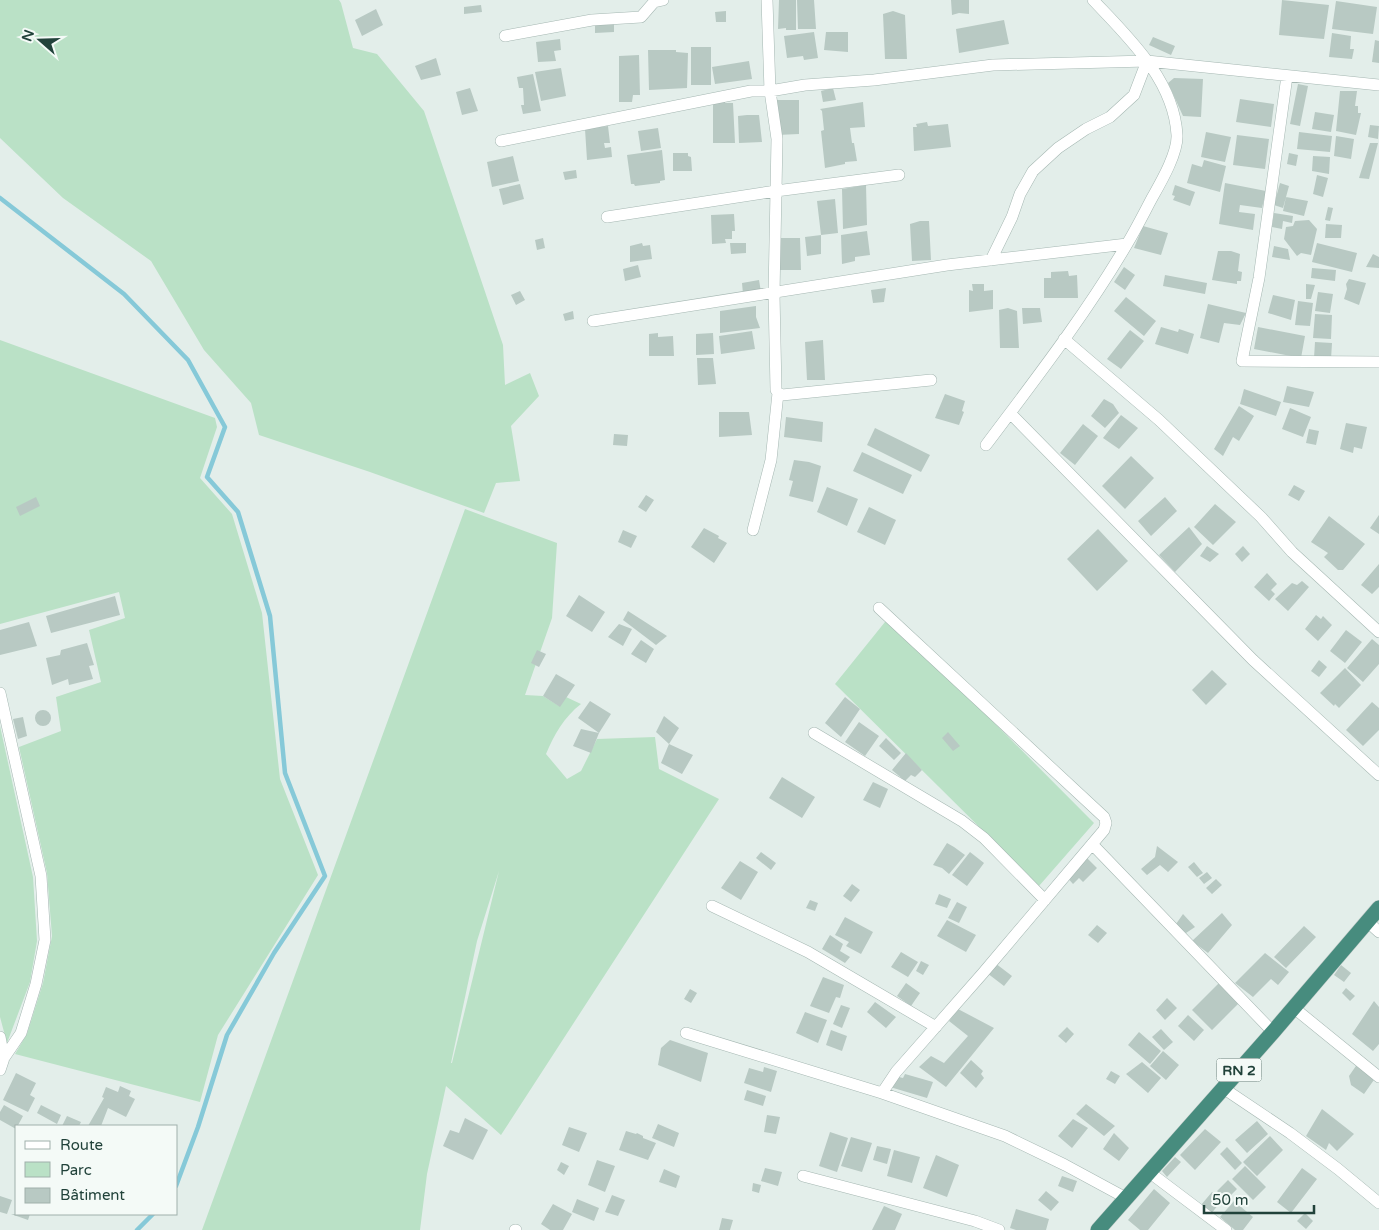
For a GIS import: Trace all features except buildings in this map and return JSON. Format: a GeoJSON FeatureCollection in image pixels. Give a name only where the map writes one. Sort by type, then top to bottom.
{"type":"FeatureCollection","features":[{"type":"Feature","properties":{"kind":"highway","name":"RN 2"},"geometry":{"type":"LineString","coordinates":[[1098,1230],[1294,1008],[1379,908]]}},
{"type":"Feature","properties":{"kind":"street"},"geometry":{"type":"LineString","coordinates":[[506,36],[592,20],[642,17],[654,2],[663,0]]}},
{"type":"Feature","properties":{"kind":"street"},"geometry":{"type":"LineString","coordinates":[[753,530],[771,460],[778,393],[776,390],[774,294],[776,139],[770,91],[767,0]]}},
{"type":"Feature","properties":{"kind":"street"},"geometry":{"type":"LineString","coordinates":[[986,445],[1064,339],[1128,244],[1171,160],[1177,137],[1174,117],[1167,94],[1147,61],[1134,44],[1093,0]]}},
{"type":"Feature","properties":{"kind":"street"},"geometry":{"type":"LineString","coordinates":[[991,260],[1012,216],[1020,194],[1033,171],[1058,148],[1086,129],[1110,116],[1134,95],[1147,61]]}},
{"type":"Feature","properties":{"kind":"street"},"geometry":{"type":"LineString","coordinates":[[501,141],[742,93],[770,91],[805,85],[874,80],[993,65],[1147,61],[1379,85]]}},
{"type":"Feature","properties":{"kind":"street"},"geometry":{"type":"LineString","coordinates":[[1287,76],[1259,278],[1242,361],[1379,362]]}},
{"type":"Feature","properties":{"kind":"street"},"geometry":{"type":"LineString","coordinates":[[607,217],[776,191],[899,175]]}},
{"type":"Feature","properties":{"kind":"street"},"geometry":{"type":"LineString","coordinates":[[593,321],[774,294],[937,266],[1128,244]]}},
{"type":"Feature","properties":{"kind":"street"},"geometry":{"type":"LineString","coordinates":[[1064,339],[1159,420],[1261,517],[1292,552],[1379,632]]}},
{"type":"Feature","properties":{"kind":"street"},"geometry":{"type":"LineString","coordinates":[[778,393],[782,395],[931,380]]}},
{"type":"Feature","properties":{"kind":"street"},"geometry":{"type":"LineString","coordinates":[[1010,413],[1254,660],[1379,775]]}},
{"type":"Feature","properties":{"kind":"street"},"geometry":{"type":"LineString","coordinates":[[879,608],[1104,817],[1106,823],[1104,830],[936,1028],[896,1072],[882,1093]]}},
{"type":"Feature","properties":{"kind":"street"},"geometry":{"type":"LineString","coordinates":[[0,693],[41,876],[45,940],[36,984],[21,1033],[4,1058],[0,1070]]}},
{"type":"Feature","properties":{"kind":"street"},"geometry":{"type":"LineString","coordinates":[[814,733],[962,821],[984,838],[1045,900]]}},
{"type":"Feature","properties":{"kind":"street"},"geometry":{"type":"LineString","coordinates":[[1092,844],[1273,1032]]}},
{"type":"Feature","properties":{"kind":"street"},"geometry":{"type":"LineString","coordinates":[[712,906],[808,952],[936,1028]]}},
{"type":"Feature","properties":{"kind":"street"},"geometry":{"type":"LineString","coordinates":[[1368,922],[1379,932]]}},
{"type":"Feature","properties":{"kind":"street"},"geometry":{"type":"LineString","coordinates":[[1294,1008],[1379,1077]]}},
{"type":"Feature","properties":{"kind":"street"},"geometry":{"type":"LineString","coordinates":[[686,1033],[882,1093],[1005,1136],[1065,1165],[1126,1198]]}},
{"type":"Feature","properties":{"kind":"street"},"geometry":{"type":"LineString","coordinates":[[0,1037],[4,1058]]}},
{"type":"Feature","properties":{"kind":"street"},"geometry":{"type":"LineString","coordinates":[[1223,1088],[1290,1133],[1379,1203]]}},
{"type":"Feature","properties":{"kind":"street"},"geometry":{"type":"LineString","coordinates":[[1149,1172],[1226,1230]]}},
{"type":"Feature","properties":{"kind":"street"},"geometry":{"type":"LineString","coordinates":[[803,1176],[975,1221],[999,1230]]}},
{"type":"Feature","properties":{"kind":"green space"},"geometry":{"type":"Polygon","coordinates":[[[0,0],[339,0],[353,48],[377,54],[424,111],[503,345],[505,385],[530,373],[539,396],[511,426],[520,481],[496,483],[484,513],[259,435],[251,403],[204,350],[151,261],[63,198],[0,138],[0,0]]]}},
{"type":"Feature","properties":{"kind":"green space"},"geometry":{"type":"Polygon","coordinates":[[[0,340],[215,418],[217,427],[200,478],[232,514],[262,613],[280,779],[318,875],[218,1035],[200,1102],[15,1054],[27,1034],[43,983],[52,936],[47,873],[19,747],[61,731],[56,697],[101,682],[89,630],[125,618],[119,592],[0,624],[0,340]]]}},
{"type":"Feature","properties":{"kind":"green space"},"geometry":{"type":"Polygon","coordinates":[[[465,509],[557,543],[552,618],[525,695],[543,696],[559,706],[566,697],[581,704],[560,727],[546,754],[567,779],[581,771],[597,739],[655,737],[659,769],[719,799],[501,1135],[446,1086],[427,1174],[420,1230],[202,1230],[465,509]],[[499,871],[477,941],[452,1063],[499,871]]]}},
{"type":"Feature","properties":{"kind":"green space"},"geometry":{"type":"Polygon","coordinates":[[[889,617],[1094,823],[1039,886],[835,684],[889,617]]]}},
{"type":"Feature","properties":{"kind":"green space"},"geometry":{"type":"Polygon","coordinates":[[[0,726],[33,877],[37,941],[30,982],[7,1043],[0,1017],[0,726]]]}},
{"type":"Feature","properties":{"kind":"waterway"},"geometry":{"type":"LineString","coordinates":[[0,198],[124,294],[188,360],[225,427],[207,477],[238,512],[270,616],[285,773],[325,876],[274,953],[227,1035],[198,1127],[178,1181]]}},
{"type":"Feature","properties":{"kind":"waterway"},"geometry":{"type":"LineString","coordinates":[[137,1230],[152,1215]]}}]}
